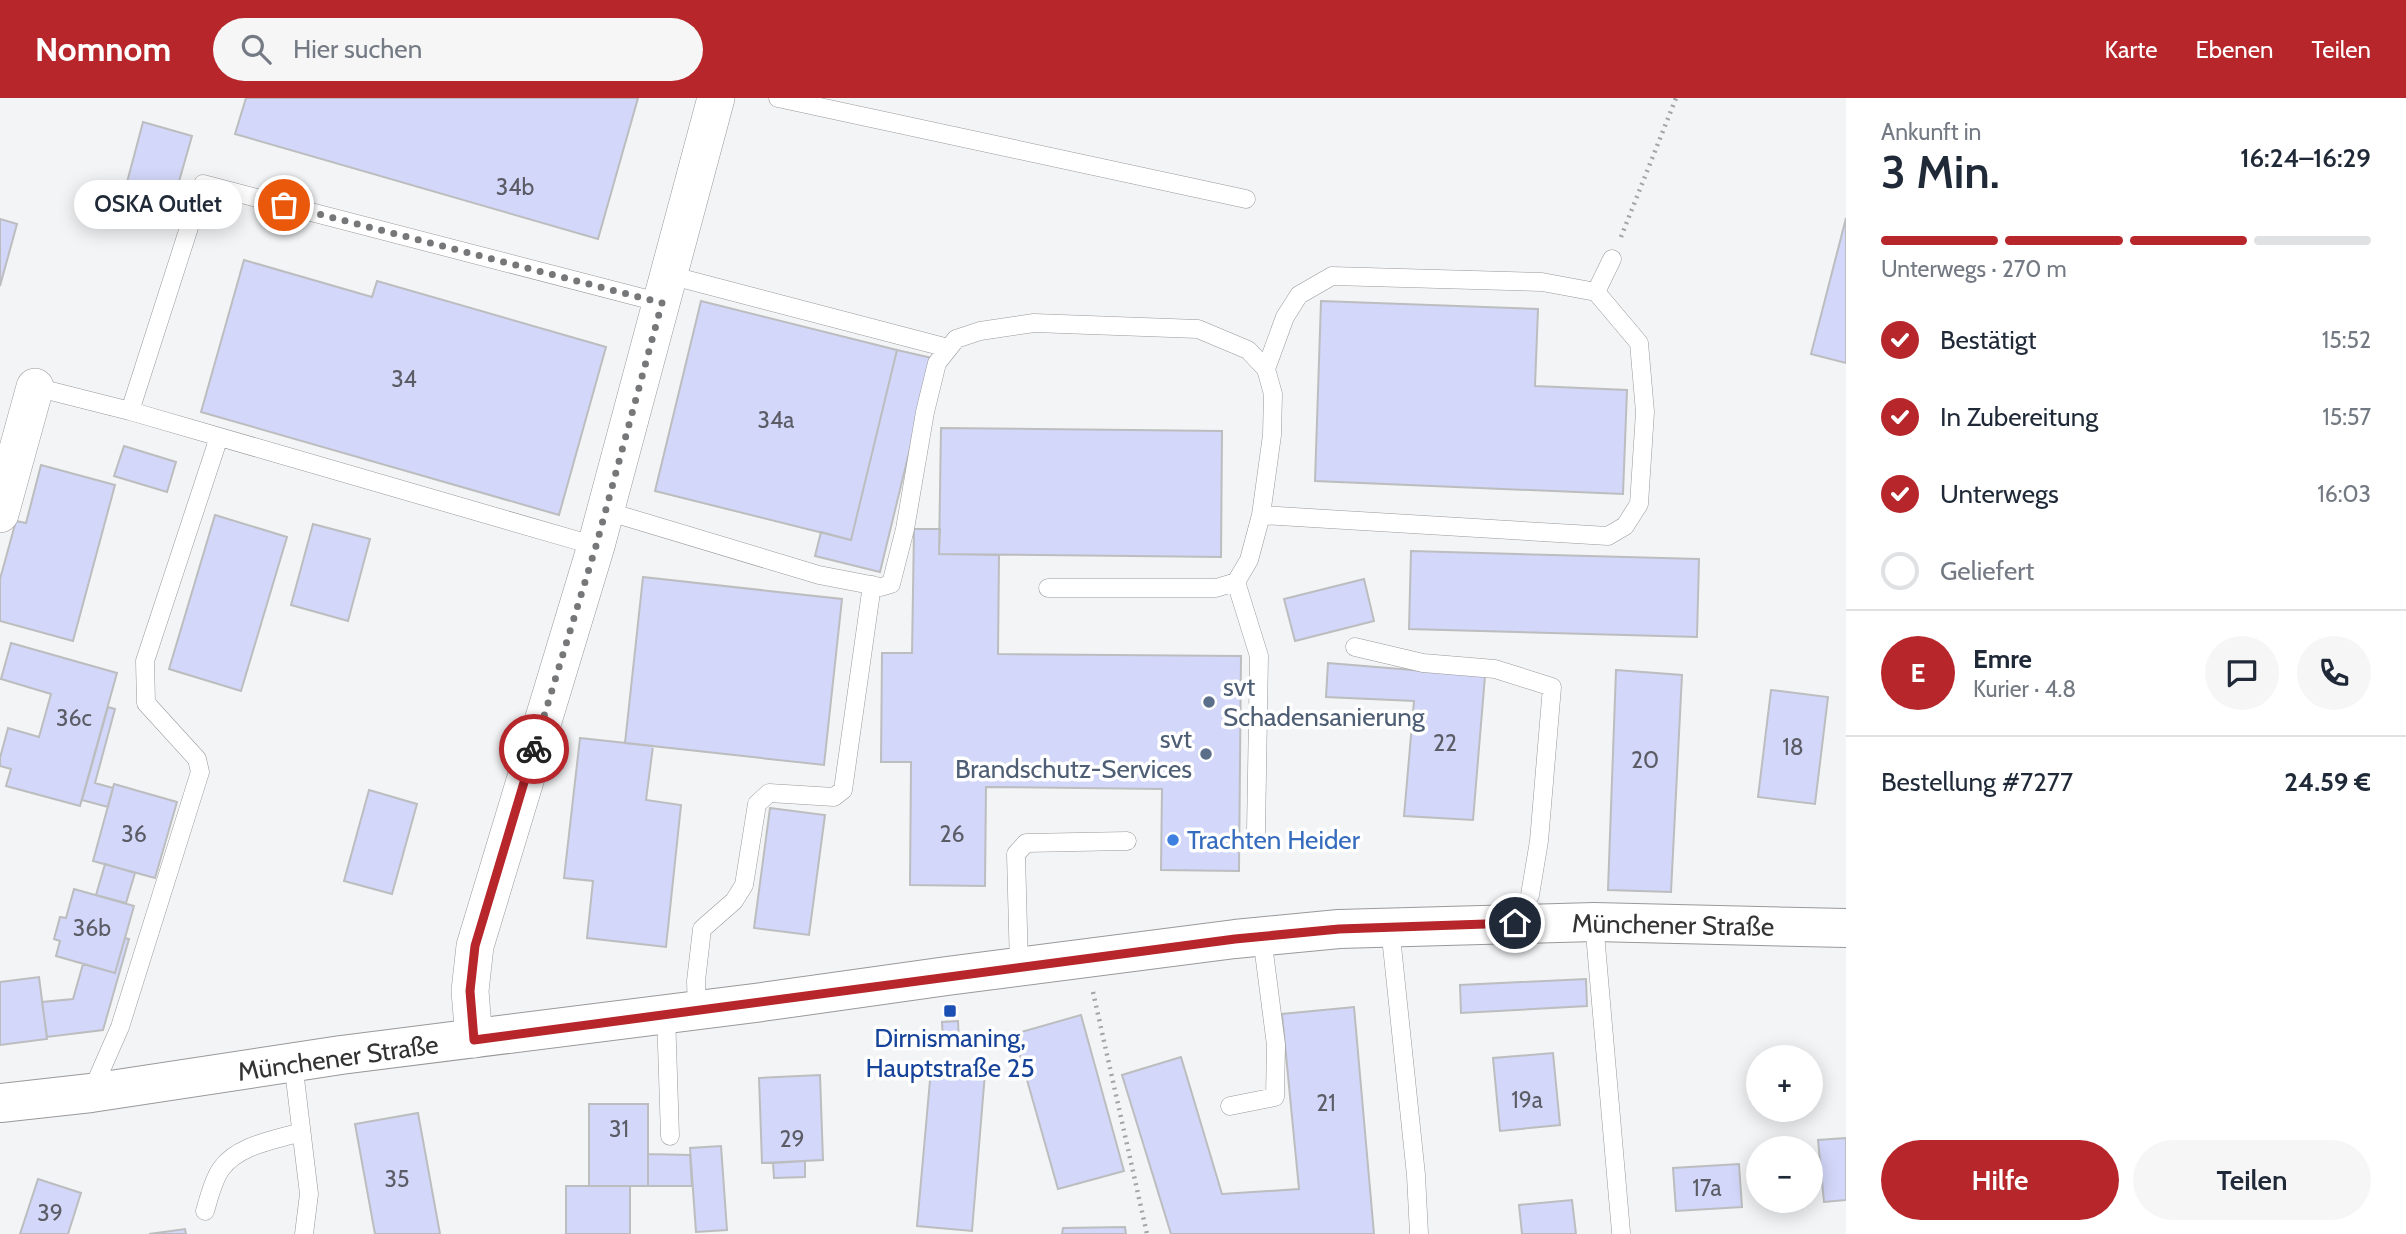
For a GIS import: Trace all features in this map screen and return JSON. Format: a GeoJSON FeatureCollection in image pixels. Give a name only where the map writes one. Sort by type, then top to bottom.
{"type":"FeatureCollection","features":[{"type":"Feature","properties":{"kind":"main road","name":"Münchener Straße"},"geometry":{"type":"LineString","coordinates":[[0,1103],[91,1093],[293,1062],[1085,958],[1339,929],[1594,922],[1846,928]]}},
{"type":"Feature","properties":{"kind":"street"},"geometry":{"type":"LineString","coordinates":[[474,1040],[470,991],[475,946],[606,511],[716,98]]}},
{"type":"Feature","properties":{"kind":"street"},"geometry":{"type":"LineString","coordinates":[[0,514],[35,387]]}},
{"type":"Feature","properties":{"kind":"lane"},"geometry":{"type":"LineString","coordinates":[[778,98],[1247,200]]}},
{"type":"Feature","properties":{"kind":"lane"},"geometry":{"type":"LineString","coordinates":[[130,411],[203,184],[665,289],[948,348]]}},
{"type":"Feature","properties":{"kind":"lane"},"geometry":{"type":"LineString","coordinates":[[1596,292],[1612,260]]}},
{"type":"Feature","properties":{"kind":"lane"},"geometry":{"type":"LineString","coordinates":[[1261,515],[1608,536],[1625,526],[1639,504],[1645,412],[1639,343],[1596,292],[1542,282],[1332,276],[1298,295],[1285,317],[1266,369]]}},
{"type":"Feature","properties":{"kind":"lane"},"geometry":{"type":"LineString","coordinates":[[606,511],[819,575],[881,587],[891,584],[905,529],[937,363],[956,339],[980,331],[1034,323],[1198,329],[1248,350],[1266,369],[1273,394],[1272,435],[1261,515],[1249,560],[1236,582],[1216,588],[1048,588]]}},
{"type":"Feature","properties":{"kind":"lane"},"geometry":{"type":"LineString","coordinates":[[35,387],[130,411],[596,546]]}},
{"type":"Feature","properties":{"kind":"lane"},"geometry":{"type":"LineString","coordinates":[[91,1093],[120,1027],[200,772],[197,760],[146,703],[145,661],[219,437]]}},
{"type":"Feature","properties":{"kind":"lane"},"geometry":{"type":"LineString","coordinates":[[1236,582],[1259,656],[1256,832]]}},
{"type":"Feature","properties":{"kind":"lane"},"geometry":{"type":"LineString","coordinates":[[670,1136],[682,1012],[696,981],[702,929],[734,901],[744,885],[757,804],[769,793],[834,797],[843,790],[872,585]]}},
{"type":"Feature","properties":{"kind":"lane"},"geometry":{"type":"LineString","coordinates":[[1355,647],[1423,663],[1495,668],[1552,687],[1539,841],[1530,895],[1515,923]]}},
{"type":"Feature","properties":{"kind":"lane"},"geometry":{"type":"LineString","coordinates":[[1019,967],[1016,854],[1026,843],[1127,841]]}},
{"type":"Feature","properties":{"kind":"lane"},"geometry":{"type":"LineString","coordinates":[[1594,922],[1621,1232]]}},
{"type":"Feature","properties":{"kind":"lane"},"geometry":{"type":"LineString","coordinates":[[1390,927],[1416,1175],[1419,1234]]}},
{"type":"Feature","properties":{"kind":"lane"},"geometry":{"type":"LineString","coordinates":[[1230,1106],[1275,1097],[1276,1045],[1262,937]]}},
{"type":"Feature","properties":{"kind":"lane"},"geometry":{"type":"LineString","coordinates":[[293,1062],[309,1194],[304,1234]]}},
{"type":"Feature","properties":{"kind":"lane"},"geometry":{"type":"LineString","coordinates":[[205,1211],[220,1169],[236,1154],[301,1132]]}},
{"type":"Feature","properties":{"kind":"path"},"geometry":{"type":"LineString","coordinates":[[1612,260],[1676,98]]}},
{"type":"Feature","properties":{"kind":"path"},"geometry":{"type":"LineString","coordinates":[[1085,958],[1147,1234]]}},
{"type":"Feature","properties":{"kind":"building"},"geometry":{"type":"Polygon","coordinates":[[[246,98],[638,98],[598,239],[235,134],[246,98]]]}},
{"type":"Feature","properties":{"kind":"building"},"geometry":{"type":"Polygon","coordinates":[[[143,122],[192,136],[174,199],[126,186],[143,122]]]}},
{"type":"Feature","properties":{"kind":"building"},"geometry":{"type":"Polygon","coordinates":[[[1846,218],[1846,363],[1811,354],[1846,218]]]}},
{"type":"Feature","properties":{"kind":"building"},"geometry":{"type":"Polygon","coordinates":[[[0,219],[17,224],[0,286],[0,219]]]}},
{"type":"Feature","properties":{"kind":"building"},"geometry":{"type":"Polygon","coordinates":[[[244,260],[372,297],[377,281],[606,347],[559,515],[201,412],[244,260]]]}},
{"type":"Feature","properties":{"kind":"building"},"geometry":{"type":"Polygon","coordinates":[[[701,301],[897,350],[851,540],[655,491],[701,301]]]}},
{"type":"Feature","properties":{"kind":"building"},"geometry":{"type":"Polygon","coordinates":[[[1321,301],[1538,309],[1535,386],[1627,390],[1623,494],[1315,481],[1321,301]]]}},
{"type":"Feature","properties":{"kind":"building"},"geometry":{"type":"Polygon","coordinates":[[[897,350],[932,358],[880,572],[815,556],[821,532],[851,540],[897,350]]]}},
{"type":"Feature","properties":{"kind":"building"},"geometry":{"type":"Polygon","coordinates":[[[941,428],[1222,431],[1221,557],[939,554],[941,428]]]}},
{"type":"Feature","properties":{"kind":"building"},"geometry":{"type":"Polygon","coordinates":[[[124,446],[176,462],[167,492],[114,476],[124,446]]]}},
{"type":"Feature","properties":{"kind":"building"},"geometry":{"type":"Polygon","coordinates":[[[41,465],[115,485],[73,641],[0,621],[0,579],[16,521],[26,523],[41,465]]]}},
{"type":"Feature","properties":{"kind":"building"},"geometry":{"type":"Polygon","coordinates":[[[215,515],[287,537],[241,691],[169,669],[215,515]]]}},
{"type":"Feature","properties":{"kind":"building"},"geometry":{"type":"Polygon","coordinates":[[[313,524],[370,539],[348,621],[291,605],[313,524]]]}},
{"type":"Feature","properties":{"kind":"building"},"geometry":{"type":"Polygon","coordinates":[[[914,529],[940,529],[939,554],[999,555],[998,654],[1241,656],[1239,871],[1161,870],[1162,789],[986,787],[985,886],[910,885],[911,762],[881,762],[882,653],[912,653],[914,529]]]}},
{"type":"Feature","properties":{"kind":"building"},"geometry":{"type":"Polygon","coordinates":[[[1411,551],[1699,559],[1697,637],[1409,629],[1411,551]]]}},
{"type":"Feature","properties":{"kind":"building"},"geometry":{"type":"Polygon","coordinates":[[[643,577],[842,599],[824,765],[625,743],[643,577]]]}},
{"type":"Feature","properties":{"kind":"building"},"geometry":{"type":"Polygon","coordinates":[[[1364,579],[1374,621],[1295,641],[1284,599],[1364,579]]]}},
{"type":"Feature","properties":{"kind":"building"},"geometry":{"type":"Polygon","coordinates":[[[11,643],[117,673],[80,806],[6,786],[11,769],[0,766],[0,758],[8,728],[39,737],[51,694],[1,679],[11,643]]]}},
{"type":"Feature","properties":{"kind":"building"},"geometry":{"type":"Polygon","coordinates":[[[1328,663],[1485,676],[1473,820],[1404,816],[1414,701],[1326,697],[1328,663]]]}},
{"type":"Feature","properties":{"kind":"building"},"geometry":{"type":"Polygon","coordinates":[[[1616,670],[1682,675],[1671,892],[1608,890],[1616,670]]]}},
{"type":"Feature","properties":{"kind":"building"},"geometry":{"type":"Polygon","coordinates":[[[1771,690],[1828,697],[1815,804],[1758,797],[1771,690]]]}},
{"type":"Feature","properties":{"kind":"building"},"geometry":{"type":"Polygon","coordinates":[[[108,707],[115,709],[95,783],[113,788],[108,807],[82,800],[108,707]]]}},
{"type":"Feature","properties":{"kind":"building"},"geometry":{"type":"Polygon","coordinates":[[[580,738],[653,746],[646,800],[681,805],[666,947],[587,938],[593,881],[564,878],[580,738]]]}},
{"type":"Feature","properties":{"kind":"building"},"geometry":{"type":"Polygon","coordinates":[[[114,784],[177,802],[155,878],[93,861],[114,784]]]}},
{"type":"Feature","properties":{"kind":"building"},"geometry":{"type":"Polygon","coordinates":[[[369,790],[417,804],[392,894],[344,881],[369,790]]]}},
{"type":"Feature","properties":{"kind":"building"},"geometry":{"type":"Polygon","coordinates":[[[770,808],[825,815],[809,935],[754,928],[770,808]]]}},
{"type":"Feature","properties":{"kind":"building"},"geometry":{"type":"Polygon","coordinates":[[[105,864],[135,873],[126,903],[96,895],[105,864]]]}},
{"type":"Feature","properties":{"kind":"building"},"geometry":{"type":"Polygon","coordinates":[[[74,889],[134,906],[115,973],[56,956],[60,941],[54,939],[60,917],[66,918],[74,889]]]}},
{"type":"Feature","properties":{"kind":"building"},"geometry":{"type":"Polygon","coordinates":[[[125,938],[129,939],[103,1030],[47,1037],[42,1002],[73,999],[83,964],[115,973],[125,938]]]}},
{"type":"Feature","properties":{"kind":"building"},"geometry":{"type":"Polygon","coordinates":[[[39,977],[47,1039],[0,1045],[0,982],[39,977]]]}},
{"type":"Feature","properties":{"kind":"building"},"geometry":{"type":"Polygon","coordinates":[[[1586,979],[1587,1006],[1461,1013],[1460,985],[1586,979]]]}},
{"type":"Feature","properties":{"kind":"building"},"geometry":{"type":"Polygon","coordinates":[[[1354,1007],[1374,1234],[1171,1234],[1122,1075],[1181,1057],[1222,1194],[1299,1189],[1282,1014],[1354,1007]]]}},
{"type":"Feature","properties":{"kind":"building"},"geometry":{"type":"Polygon","coordinates":[[[1081,1015],[1124,1171],[1058,1189],[1014,1034],[1081,1015]]]}},
{"type":"Feature","properties":{"kind":"building"},"geometry":{"type":"Polygon","coordinates":[[[958,1021],[959,1042],[943,1042],[942,1022],[958,1021]]]}},
{"type":"Feature","properties":{"kind":"building"},"geometry":{"type":"Polygon","coordinates":[[[1553,1053],[1560,1125],[1500,1131],[1493,1058],[1553,1053]]]}},
{"type":"Feature","properties":{"kind":"building"},"geometry":{"type":"Polygon","coordinates":[[[931,1069],[985,1073],[972,1231],[917,1226],[931,1069]]]}},
{"type":"Feature","properties":{"kind":"building"},"geometry":{"type":"Polygon","coordinates":[[[820,1075],[823,1160],[762,1163],[759,1078],[820,1075]]]}},
{"type":"Feature","properties":{"kind":"building"},"geometry":{"type":"Polygon","coordinates":[[[589,1104],[648,1104],[648,1186],[589,1186],[589,1104]]]}},
{"type":"Feature","properties":{"kind":"building"},"geometry":{"type":"Polygon","coordinates":[[[418,1113],[440,1234],[375,1234],[355,1124],[418,1113]]]}},
{"type":"Feature","properties":{"kind":"building"},"geometry":{"type":"Polygon","coordinates":[[[1846,1138],[1846,1200],[1824,1202],[1823,1140],[1846,1138]]]}},
{"type":"Feature","properties":{"kind":"building"},"geometry":{"type":"Polygon","coordinates":[[[721,1146],[727,1230],[696,1232],[690,1148],[721,1146]]]}},
{"type":"Feature","properties":{"kind":"building"},"geometry":{"type":"Polygon","coordinates":[[[648,1154],[690,1155],[692,1186],[648,1186],[648,1154]]]}},
{"type":"Feature","properties":{"kind":"building"},"geometry":{"type":"Polygon","coordinates":[[[805,1161],[805,1177],[774,1178],[773,1163],[805,1161]]]}},
{"type":"Feature","properties":{"kind":"building"},"geometry":{"type":"Polygon","coordinates":[[[1739,1164],[1742,1207],[1676,1211],[1673,1168],[1739,1164]]]}},
{"type":"Feature","properties":{"kind":"building"},"geometry":{"type":"Polygon","coordinates":[[[38,1179],[81,1193],[68,1234],[20,1234],[38,1179]]]}},
{"type":"Feature","properties":{"kind":"building"},"geometry":{"type":"Polygon","coordinates":[[[566,1186],[630,1186],[630,1234],[566,1234],[566,1186]]]}},
{"type":"Feature","properties":{"kind":"building"},"geometry":{"type":"Polygon","coordinates":[[[1572,1200],[1576,1234],[1522,1234],[1519,1205],[1572,1200]]]}},
{"type":"Feature","properties":{"kind":"building"},"geometry":{"type":"Polygon","coordinates":[[[1125,1227],[1126,1234],[1062,1234],[1063,1228],[1125,1227]]]}},
{"type":"Feature","properties":{"kind":"building"},"geometry":{"type":"Polygon","coordinates":[[[185,1229],[186,1234],[149,1234],[185,1229]]]}},
{"type":"Feature","properties":{"kind":"way so far"},"geometry":{"type":"LineString","coordinates":[[284,205],[662,303],[596,546],[534,749]]}},
{"type":"Feature","properties":{"kind":"place","name":"OSKA Outlet"},"geometry":{"type":"Point","coordinates":[284,205]}},
{"type":"Feature","properties":{"kind":"place","name":"svt Schadensanierung"},"geometry":{"type":"Point","coordinates":[1209,702]}},
{"type":"Feature","properties":{"kind":"place","name":"svt Brandschutz-Services"},"geometry":{"type":"Point","coordinates":[1206,754]}},
{"type":"Feature","properties":{"kind":"place","name":"Trachten Heider"},"geometry":{"type":"Point","coordinates":[1173,840]}},
{"type":"Feature","properties":{"kind":"place","name":"Dirnismaning, Hauptstraße 25"},"geometry":{"type":"Point","coordinates":[950,1011]}},
{"type":"Feature","properties":{"kind":"route"},"geometry":{"type":"LineString","coordinates":[[534,749],[475,946],[470,991],[474,1040],[1235,939],[1339,929],[1515,923]]}}]}
